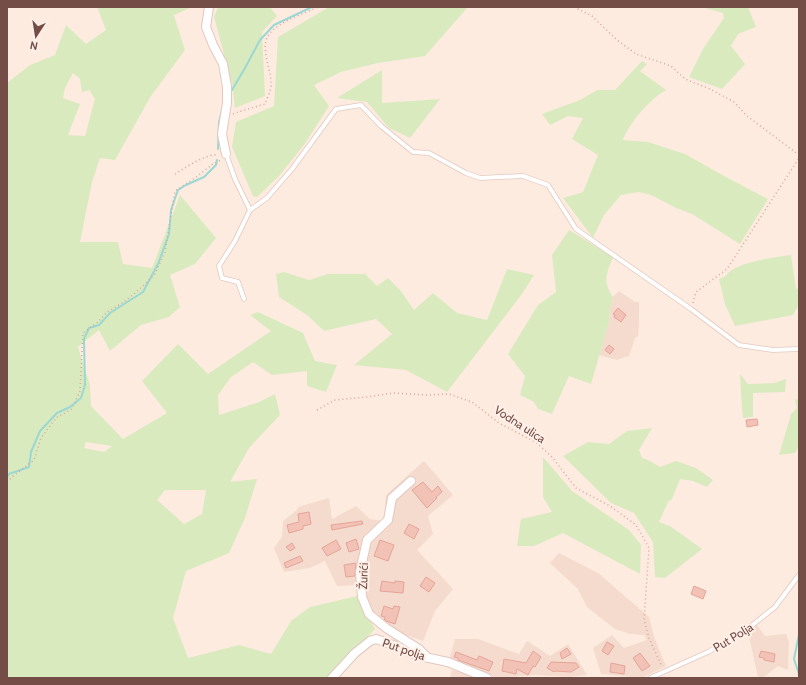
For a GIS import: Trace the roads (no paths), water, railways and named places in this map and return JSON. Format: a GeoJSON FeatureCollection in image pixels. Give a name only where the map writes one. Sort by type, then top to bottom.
{"type":"FeatureCollection","features":[{"type":"Feature","properties":{"kind":"street"},"geometry":{"type":"LineString","coordinates":[[209,7],[206,27],[223,64],[227,87],[227,103],[222,134],[226,155]]}},
{"type":"Feature","properties":{"kind":"street","name":"Žurići"},"geometry":{"type":"LineString","coordinates":[[410,481],[392,498],[388,520],[367,540],[360,572],[362,597],[369,614],[386,628],[419,648],[428,658]]}},
{"type":"Feature","properties":{"kind":"street","name":"Put polja"},"geometry":{"type":"LineString","coordinates":[[332,678],[355,653],[370,641],[376,640],[399,647],[415,655],[448,662],[487,678]]}},
{"type":"Feature","properties":{"kind":"lane"},"geometry":{"type":"LineString","coordinates":[[244,299],[238,282],[222,278],[219,266],[235,241],[250,210],[267,198],[292,169],[336,109],[361,105],[381,126],[413,152],[429,152],[466,173],[480,178],[523,176],[548,185],[576,229],[691,309],[739,345],[773,350],[799,348]]}},
{"type":"Feature","properties":{"kind":"lane"},"geometry":{"type":"LineString","coordinates":[[226,155],[235,179],[250,210]]}},
{"type":"Feature","properties":{"kind":"lane","name":"Put Polja"},"geometry":{"type":"LineString","coordinates":[[650,678],[708,652],[750,627],[775,607],[799,574]]}},
{"type":"Feature","properties":{"kind":"waterway"},"geometry":{"type":"LineString","coordinates":[[232,90],[260,40],[274,25],[312,7]]}},
{"type":"Feature","properties":{"kind":"waterway"},"geometry":{"type":"LineString","coordinates":[[218,149],[219,122],[223,107]]}},
{"type":"Feature","properties":{"kind":"waterway"},"geometry":{"type":"LineString","coordinates":[[7,477],[9,474],[29,467],[31,452],[40,431],[57,413],[70,407],[81,398],[85,385],[84,339],[89,328],[99,325],[110,313],[143,292],[158,264],[169,234],[171,210],[178,190],[204,177],[216,165],[217,160]]}},
{"type":"Feature","properties":{"kind":"waterway"},"geometry":{"type":"LineString","coordinates":[[799,634],[794,659],[799,674]]}}]}
